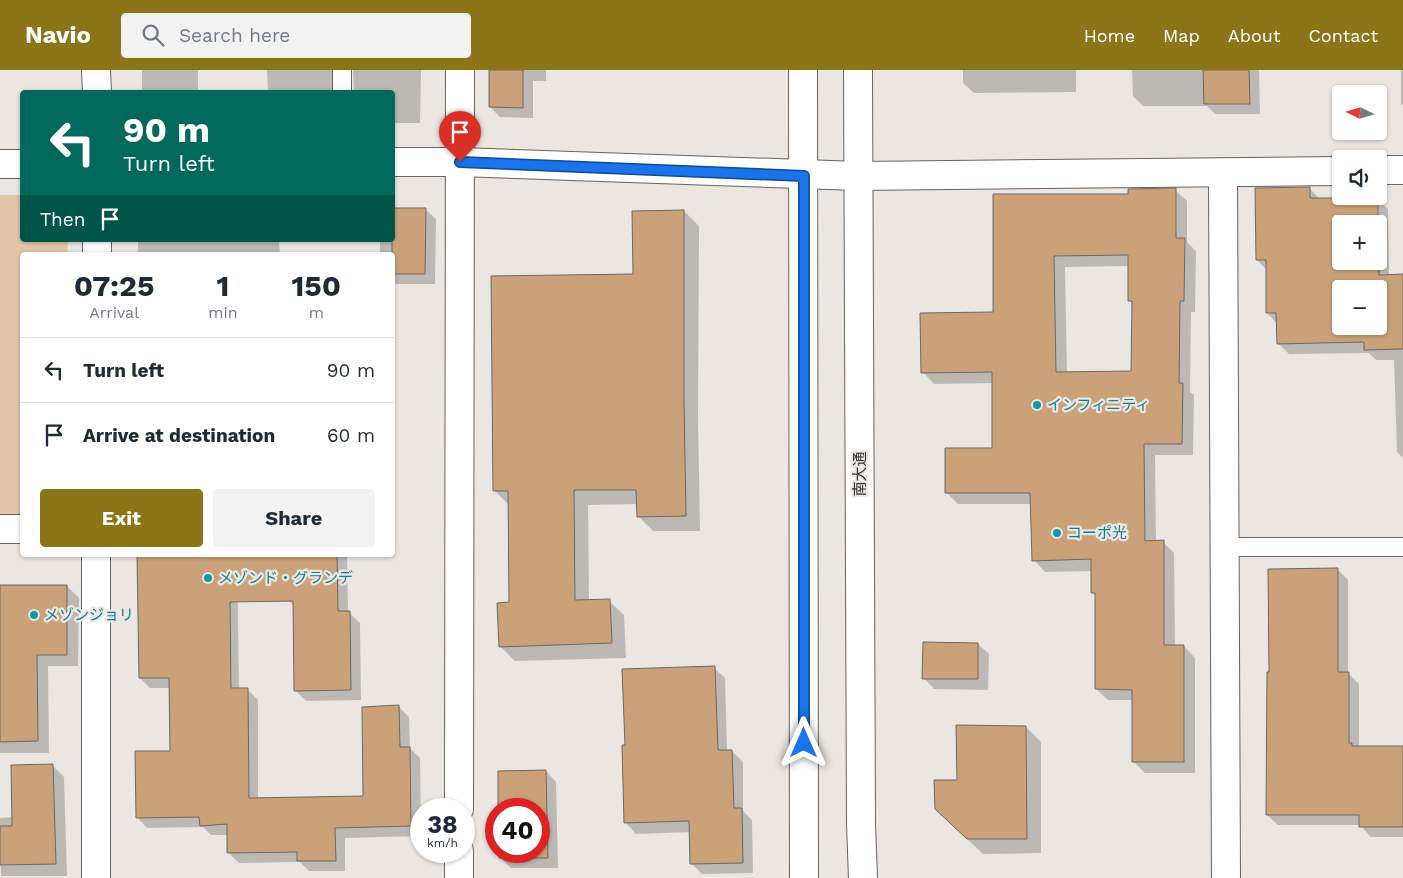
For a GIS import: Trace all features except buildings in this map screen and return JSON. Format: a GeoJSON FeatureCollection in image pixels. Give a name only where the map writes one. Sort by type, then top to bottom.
{"type":"FeatureCollection","features":[{"type":"Feature","properties":{"kind":"street"},"geometry":{"type":"LineString","coordinates":[[96,70],[96,90]]}},
{"type":"Feature","properties":{"kind":"street"},"geometry":{"type":"LineString","coordinates":[[459,798],[460,70]]}},
{"type":"Feature","properties":{"kind":"street"},"geometry":{"type":"LineString","coordinates":[[803,70],[804,878]]}},
{"type":"Feature","properties":{"kind":"street","name":"南大通"},"geometry":{"type":"LineString","coordinates":[[858,70],[861,804],[863,878]]}},
{"type":"Feature","properties":{"kind":"street"},"geometry":{"type":"LineString","coordinates":[[395,162],[460,162],[804,176],[1332,171]]}},
{"type":"Feature","properties":{"kind":"street"},"geometry":{"type":"LineString","coordinates":[[0,164],[20,164]]}},
{"type":"Feature","properties":{"kind":"street"},"geometry":{"type":"LineString","coordinates":[[1387,170],[1403,170]]}},
{"type":"Feature","properties":{"kind":"street"},"geometry":{"type":"LineString","coordinates":[[1223,173],[1226,878]]}},
{"type":"Feature","properties":{"kind":"street"},"geometry":{"type":"LineString","coordinates":[[0,529],[20,529]]}},
{"type":"Feature","properties":{"kind":"street"},"geometry":{"type":"LineString","coordinates":[[96,557],[96,878]]}},
{"type":"Feature","properties":{"kind":"street"},"geometry":{"type":"LineString","coordinates":[[458,878],[459,863]]}},
{"type":"Feature","properties":{"kind":"lane"},"geometry":{"type":"LineString","coordinates":[[342,70],[342,90]]}},
{"type":"Feature","properties":{"kind":"lane"},"geometry":{"type":"LineString","coordinates":[[1224,547],[1403,547]]}},
{"type":"Feature","properties":{"kind":"shaded area"},"geometry":{"type":"Polygon","coordinates":[[[0,195],[20,195],[20,242],[68,242],[67,252],[20,252],[20,515],[0,515],[0,195]]]}},
{"type":"Feature","properties":{"kind":"place","name":"インフィニティ"},"geometry":{"type":"Point","coordinates":[1037,405]}},
{"type":"Feature","properties":{"kind":"place","name":"コーポ光"},"geometry":{"type":"Point","coordinates":[1057,533]}},
{"type":"Feature","properties":{"kind":"place","name":"メゾンド・グランデ"},"geometry":{"type":"Point","coordinates":[208,578]}},
{"type":"Feature","properties":{"kind":"place","name":"メゾンジョリ"},"geometry":{"type":"Point","coordinates":[34,615]}},
{"type":"Feature","properties":{"kind":"route"},"geometry":{"type":"LineString","coordinates":[[460,162],[804,176],[804,743]]}}]}
